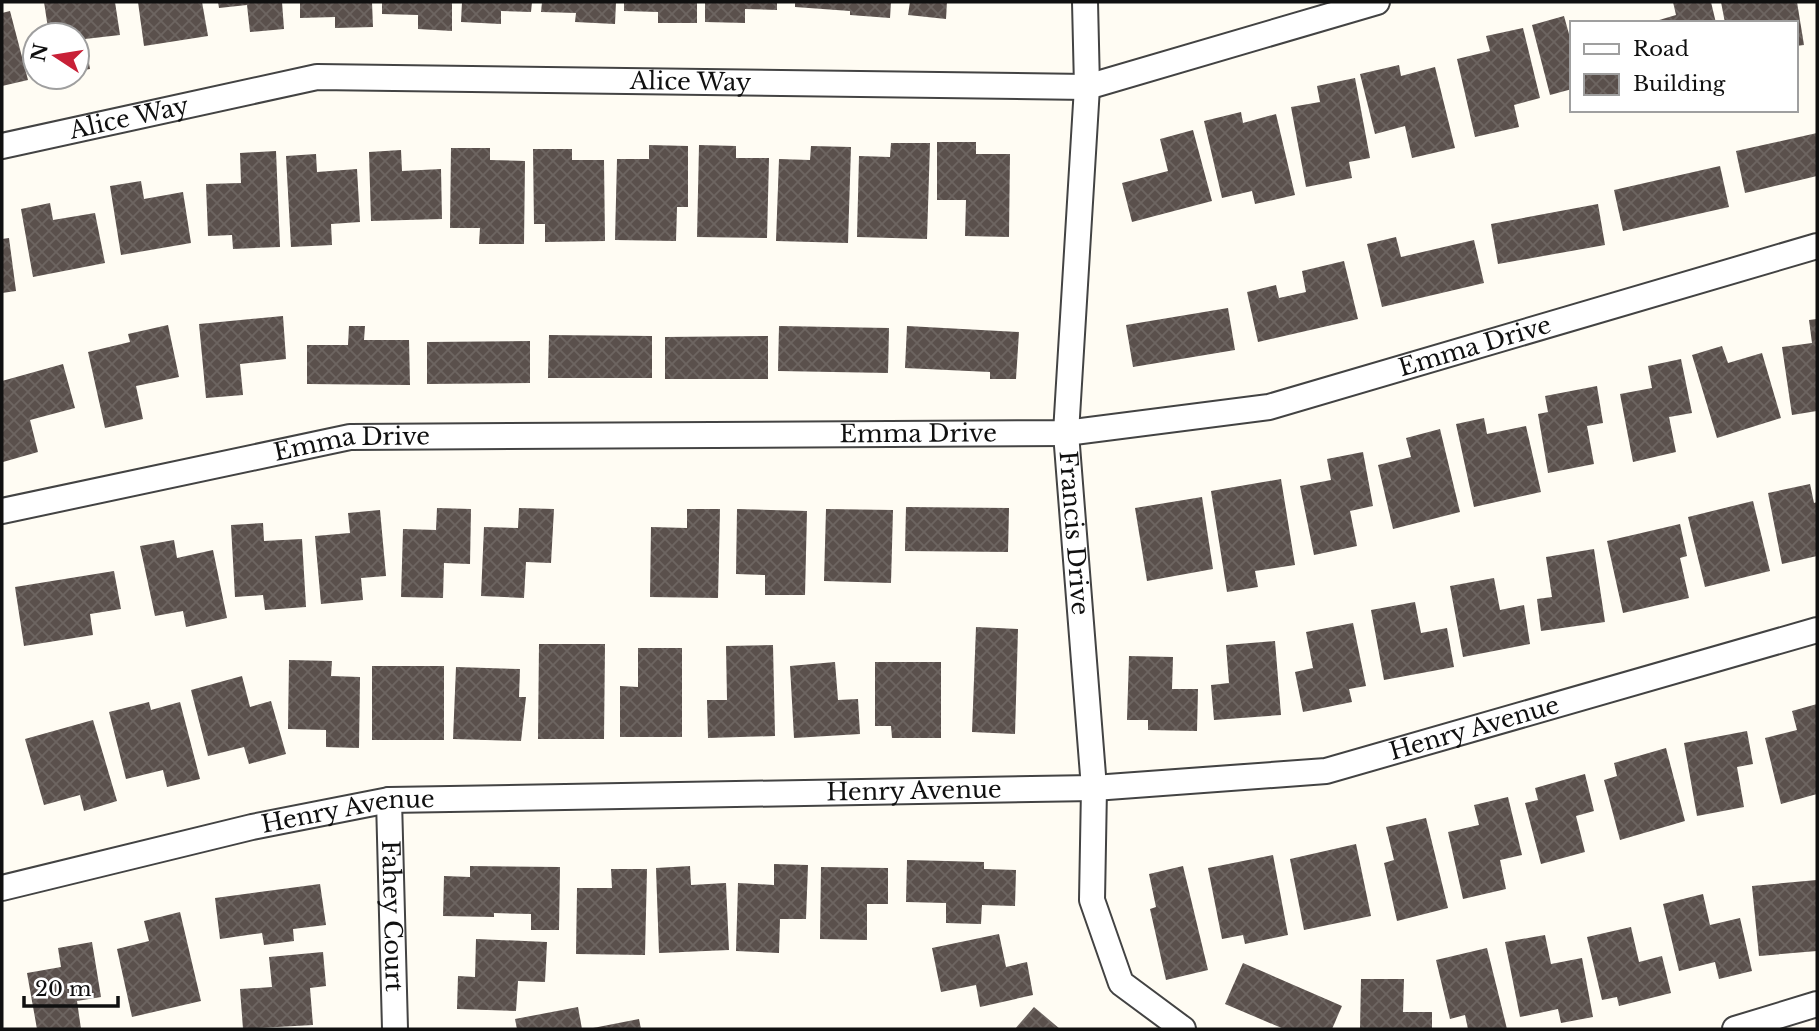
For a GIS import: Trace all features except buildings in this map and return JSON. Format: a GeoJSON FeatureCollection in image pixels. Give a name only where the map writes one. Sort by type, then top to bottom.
{"type":"FeatureCollection","features":[{"type":"Feature","properties":{"kind":"street","name":"Francis Drive"},"geometry":{"type":"LineString","coordinates":[[1085,2],[1087,87],[1066,433],[1094,788],[1092,900],[1121,983],[1183,1029]]}},
{"type":"Feature","properties":{"kind":"street","name":"Alice Way"},"geometry":{"type":"LineString","coordinates":[[2,146],[317,77],[1087,87],[1377,2]]}},
{"type":"Feature","properties":{"kind":"street","name":"Emma Drive"},"geometry":{"type":"LineString","coordinates":[[2,510],[350,437],[1066,433],[1269,407],[1817,246]]}},
{"type":"Feature","properties":{"kind":"street","name":"Henry Avenue"},"geometry":{"type":"LineString","coordinates":[[2,888],[252,827],[389,800],[1094,788],[1326,771],[1817,629]]}},
{"type":"Feature","properties":{"kind":"street","name":"Fahey Court"},"geometry":{"type":"LineString","coordinates":[[389,800],[395,1029]]}},
{"type":"Feature","properties":{"kind":"street"},"geometry":{"type":"LineString","coordinates":[[1735,1029],[1817,1004]]}}]}
